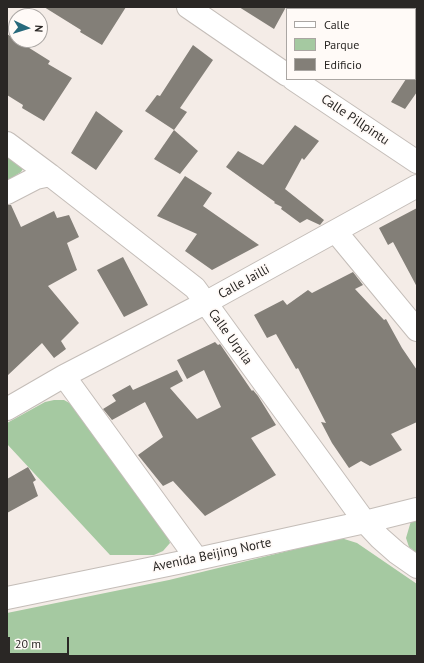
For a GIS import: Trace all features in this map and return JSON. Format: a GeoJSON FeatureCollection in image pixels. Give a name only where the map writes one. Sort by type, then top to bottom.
{"type":"FeatureCollection","features":[{"type":"Feature","properties":{"kind":"street","name":"Calle Pillpintu"},"geometry":{"type":"LineString","coordinates":[[188,7],[286,74]]}},
{"type":"Feature","properties":{"kind":"street","name":"Calle Pillpintu"},"geometry":{"type":"LineString","coordinates":[[295,80],[417,162]]}},
{"type":"Feature","properties":{"kind":"street","name":"Calle Urpila"},"geometry":{"type":"LineString","coordinates":[[7,143],[195,288],[365,522],[397,553],[417,567]]}},
{"type":"Feature","properties":{"kind":"street"},"geometry":{"type":"LineString","coordinates":[[7,193],[36,178],[50,175]]}},
{"type":"Feature","properties":{"kind":"street","name":"Calle Jailli"},"geometry":{"type":"LineString","coordinates":[[7,409],[64,376],[205,303],[417,186]]}},
{"type":"Feature","properties":{"kind":"street"},"geometry":{"type":"LineString","coordinates":[[336,232],[417,330]]}},
{"type":"Feature","properties":{"kind":"street"},"geometry":{"type":"LineString","coordinates":[[64,376],[197,559]]}},
{"type":"Feature","properties":{"kind":"street","name":"Avenida Beijing Norte"},"geometry":{"type":"LineString","coordinates":[[7,598],[197,559],[417,509]]}},
{"type":"Feature","properties":{"kind":"green space"},"geometry":{"type":"Polygon","coordinates":[[[7,152],[22,165],[23,169],[7,181],[7,152]]]}},
{"type":"Feature","properties":{"kind":"green space"},"geometry":{"type":"Polygon","coordinates":[[[64,400],[73,405],[167,535],[170,543],[163,551],[154,555],[110,555],[7,444],[7,423],[45,402],[64,400]]]}},
{"type":"Feature","properties":{"kind":"green space"},"geometry":{"type":"Polygon","coordinates":[[[417,519],[417,553],[409,547],[406,538],[411,521],[417,519]]]}},
{"type":"Feature","properties":{"kind":"green space"},"geometry":{"type":"Polygon","coordinates":[[[341,538],[357,543],[417,584],[417,656],[7,656],[7,613],[169,580],[341,538]]]}},
{"type":"Feature","properties":{"kind":"building"},"geometry":{"type":"Polygon","coordinates":[[[44,7],[126,7],[102,45],[80,32],[81,30],[48,9],[48,8],[44,7]]]}},
{"type":"Feature","properties":{"kind":"building"},"geometry":{"type":"Polygon","coordinates":[[[239,7],[286,7],[274,29],[239,7]]]}},
{"type":"Feature","properties":{"kind":"building"},"geometry":{"type":"Polygon","coordinates":[[[7,34],[8,48],[29,48],[50,61],[48,64],[72,78],[44,121],[22,108],[23,105],[7,95],[7,34]]]}},
{"type":"Feature","properties":{"kind":"building"},"geometry":{"type":"Polygon","coordinates":[[[193,45],[213,60],[180,108],[187,112],[174,130],[145,111],[157,95],[160,96],[193,45]]]}},
{"type":"Feature","properties":{"kind":"building"},"geometry":{"type":"Polygon","coordinates":[[[417,61],[417,92],[405,109],[391,102],[405,80],[416,80],[417,61]]]}},
{"type":"Feature","properties":{"kind":"building"},"geometry":{"type":"Polygon","coordinates":[[[96,111],[123,131],[96,170],[71,153],[96,111]]]}},
{"type":"Feature","properties":{"kind":"building"},"geometry":{"type":"Polygon","coordinates":[[[295,125],[319,141],[304,160],[302,158],[285,189],[324,220],[320,225],[307,219],[300,223],[281,209],[282,207],[274,203],[275,202],[226,167],[238,151],[263,165],[295,125]]]}},
{"type":"Feature","properties":{"kind":"building"},"geometry":{"type":"Polygon","coordinates":[[[174,130],[198,151],[180,174],[154,159],[174,130]]]}},
{"type":"Feature","properties":{"kind":"building"},"geometry":{"type":"Polygon","coordinates":[[[185,176],[212,193],[203,206],[259,245],[212,270],[185,251],[197,234],[157,216],[185,176]]]}},
{"type":"Feature","properties":{"kind":"building"},"geometry":{"type":"Polygon","coordinates":[[[7,205],[11,205],[21,227],[54,211],[57,218],[69,215],[79,237],[67,243],[77,270],[48,286],[79,323],[61,341],[66,349],[54,358],[42,343],[7,376],[7,205]]]}},
{"type":"Feature","properties":{"kind":"building"},"geometry":{"type":"Polygon","coordinates":[[[417,208],[417,287],[393,242],[388,245],[379,228],[417,208]]]}},
{"type":"Feature","properties":{"kind":"building"},"geometry":{"type":"Polygon","coordinates":[[[123,257],[148,305],[124,317],[97,270],[123,257]]]}},
{"type":"Feature","properties":{"kind":"building"},"geometry":{"type":"Polygon","coordinates":[[[353,272],[363,285],[355,289],[384,320],[386,319],[402,348],[417,370],[417,422],[391,434],[402,450],[370,466],[361,461],[349,468],[332,443],[321,422],[326,423],[298,368],[296,369],[276,334],[267,338],[254,315],[283,300],[287,305],[308,290],[312,293],[353,272]]]}},
{"type":"Feature","properties":{"kind":"building"},"geometry":{"type":"Polygon","coordinates":[[[215,342],[218,345],[220,344],[252,391],[253,390],[258,396],[276,425],[251,438],[276,475],[205,516],[173,481],[163,486],[138,455],[163,437],[145,402],[112,420],[103,409],[116,401],[112,395],[130,385],[133,390],[177,370],[183,381],[170,388],[197,419],[221,407],[204,370],[187,379],[177,360],[215,342]]]}},
{"type":"Feature","properties":{"kind":"building"},"geometry":{"type":"Polygon","coordinates":[[[28,467],[36,480],[33,482],[38,496],[7,513],[7,479],[28,467]]]}}]}
